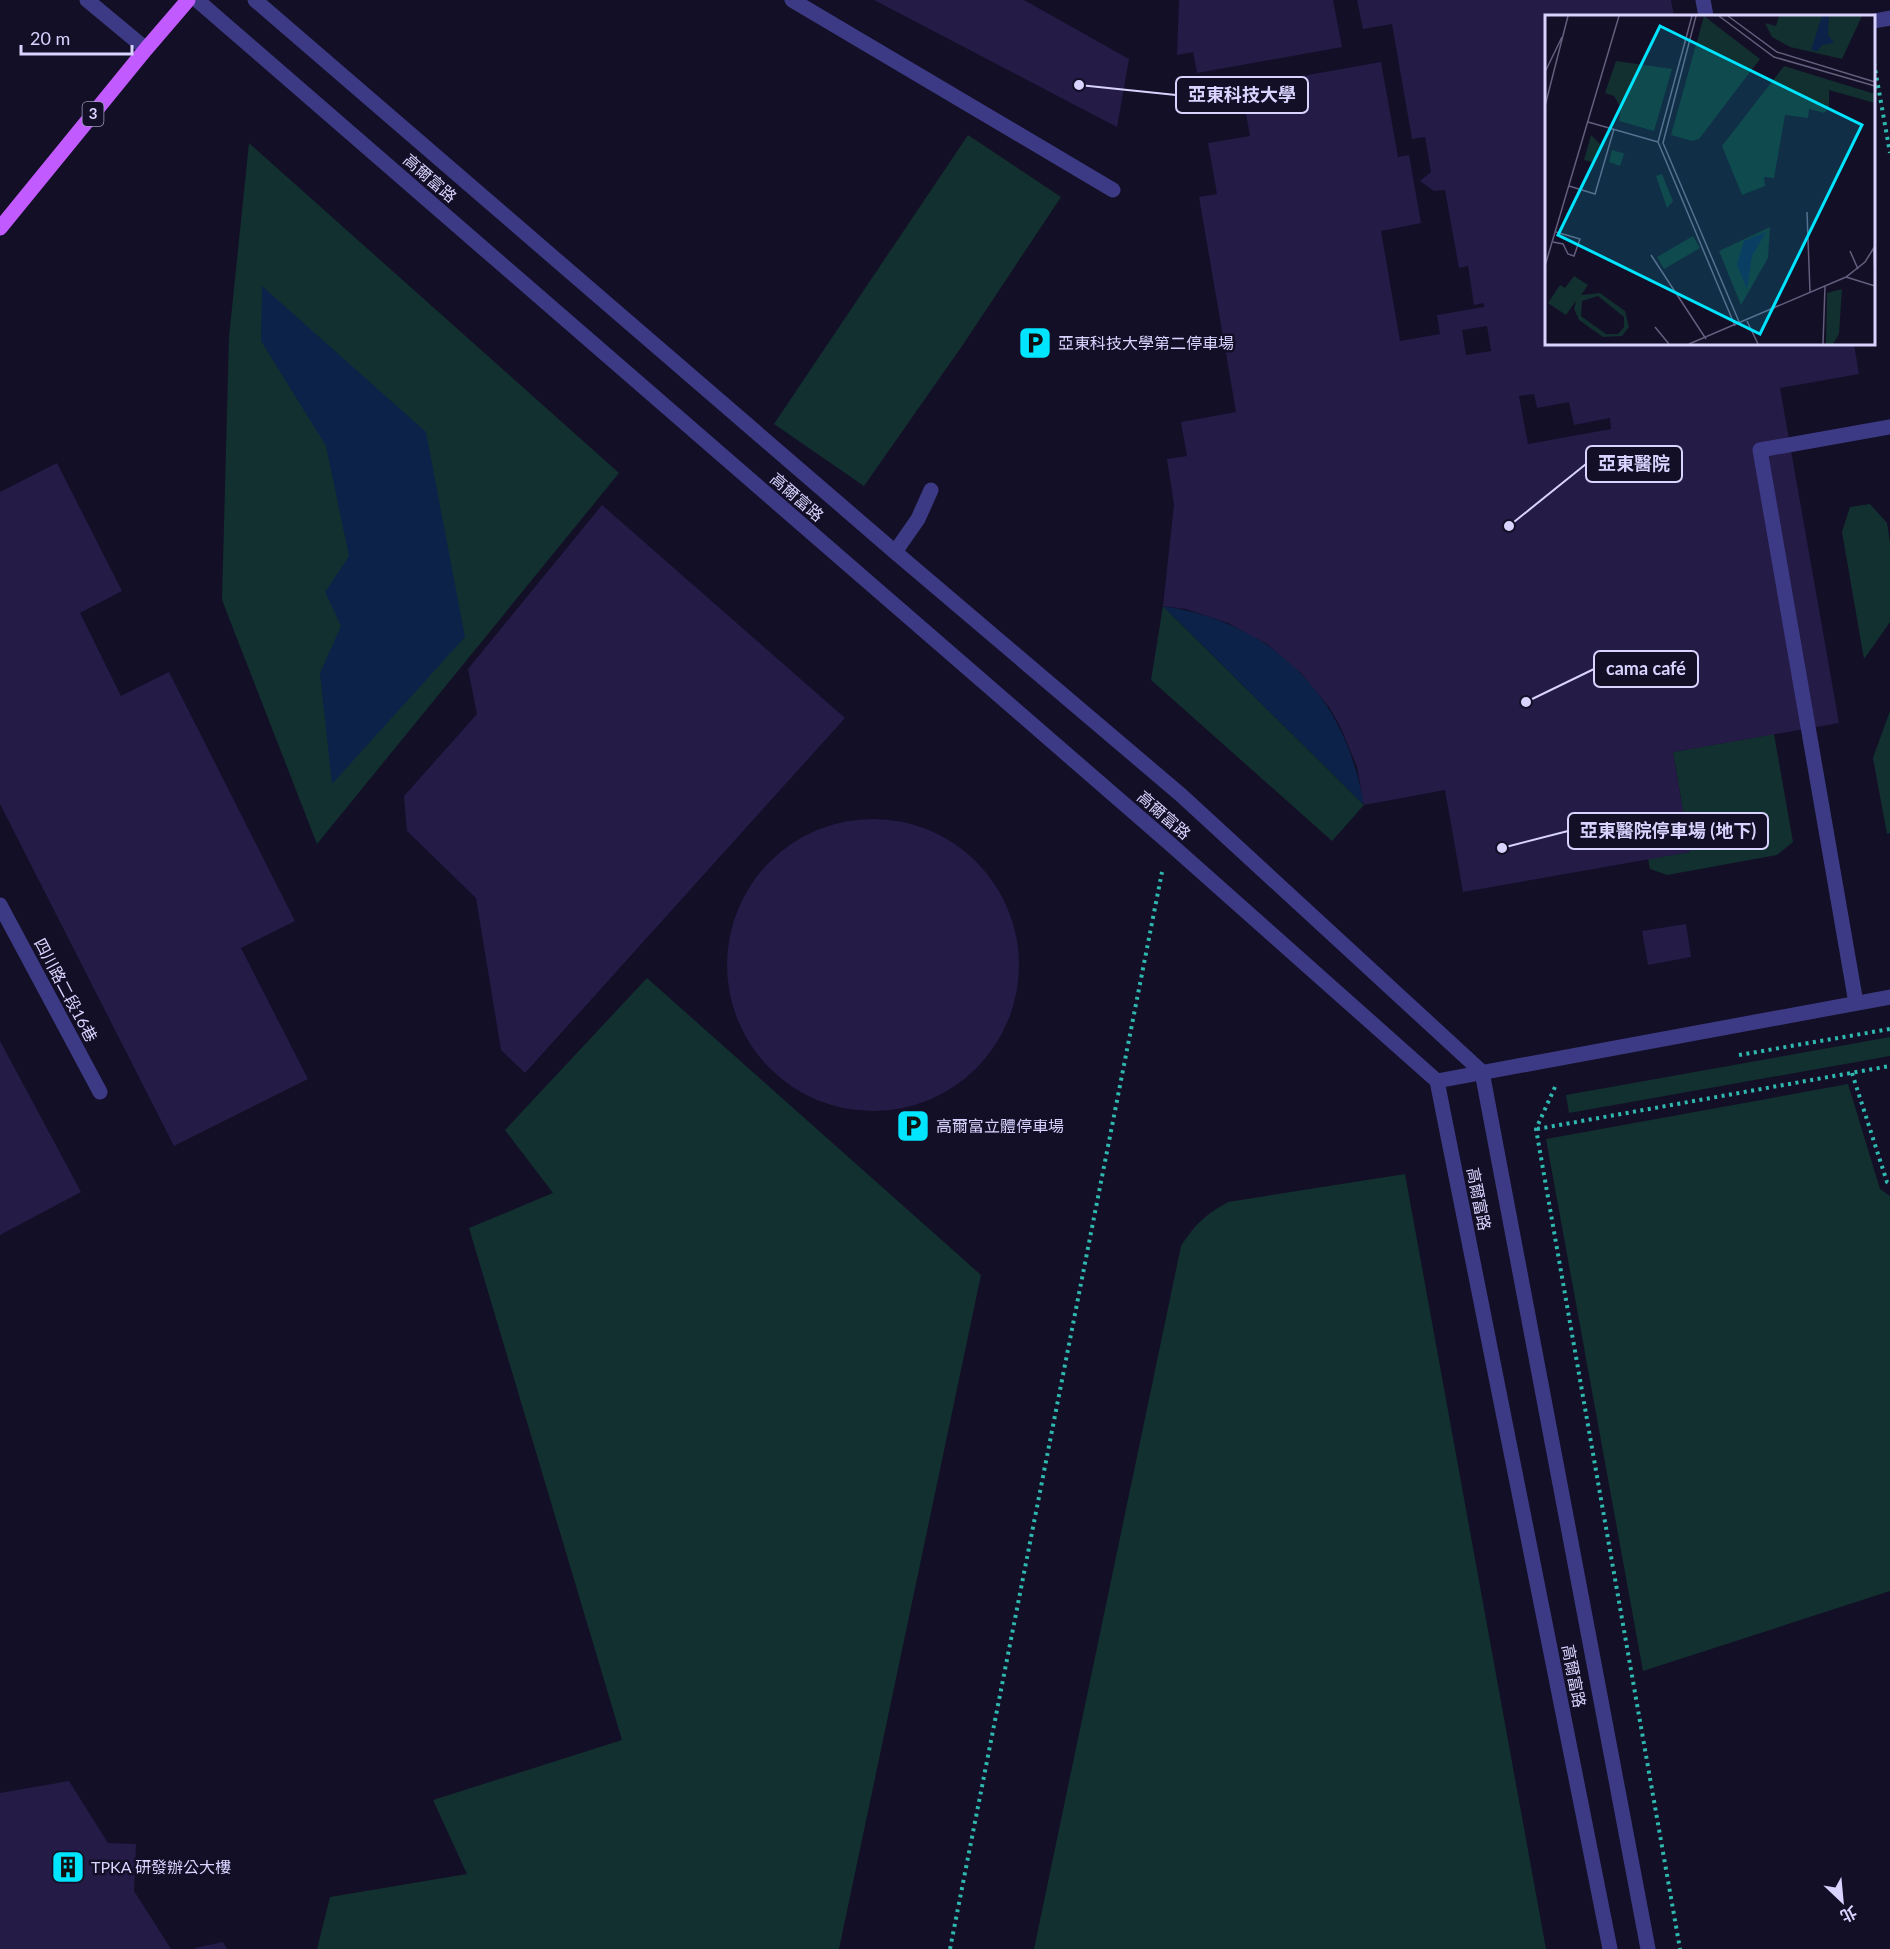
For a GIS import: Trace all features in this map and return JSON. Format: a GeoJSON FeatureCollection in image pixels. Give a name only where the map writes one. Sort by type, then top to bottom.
{"type":"FeatureCollection","features":[{"type":"Feature","properties":{"kind":"main road","name":"3"},"geometry":{"type":"LineString","coordinates":[[0,228],[188,0]]}},
{"type":"Feature","properties":{"kind":"street"},"geometry":{"type":"LineString","coordinates":[[87,0],[146,49]]}},
{"type":"Feature","properties":{"kind":"street","name":"高爾富路"},"geometry":{"type":"LineString","coordinates":[[197,0],[1168,842],[1437,1081],[1610,1949]]}},
{"type":"Feature","properties":{"kind":"street","name":"高爾富路"},"geometry":{"type":"LineString","coordinates":[[255,0],[1180,795],[1482,1072],[1648,1949]]}},
{"type":"Feature","properties":{"kind":"street"},"geometry":{"type":"LineString","coordinates":[[792,0],[1113,189]]}},
{"type":"Feature","properties":{"kind":"street"},"geometry":{"type":"LineString","coordinates":[[1703,0],[1706,15]]}},
{"type":"Feature","properties":{"kind":"street"},"geometry":{"type":"LineString","coordinates":[[1875,21],[1890,18]]}},
{"type":"Feature","properties":{"kind":"street"},"geometry":{"type":"LineString","coordinates":[[1856,1003],[1760,450],[1890,427]]}},
{"type":"Feature","properties":{"kind":"street"},"geometry":{"type":"LineString","coordinates":[[895,552],[918,519],[932,490]]}},
{"type":"Feature","properties":{"kind":"street","name":"四川路二段16巷"},"geometry":{"type":"LineString","coordinates":[[0,905],[100,1092]]}},
{"type":"Feature","properties":{"kind":"street"},"geometry":{"type":"LineString","coordinates":[[1437,1081],[1890,997]]}},
{"type":"Feature","properties":{"kind":"path"},"geometry":{"type":"LineString","coordinates":[[1875,69],[1890,153]]}},
{"type":"Feature","properties":{"kind":"path"},"geometry":{"type":"LineString","coordinates":[[950,1949],[1168,842]]}},
{"type":"Feature","properties":{"kind":"path"},"geometry":{"type":"LineString","coordinates":[[1536,1129],[1890,1066]]}},
{"type":"Feature","properties":{"kind":"path"},"geometry":{"type":"LineString","coordinates":[[1852,1073],[1887,1182],[1890,1184]]}},
{"type":"Feature","properties":{"kind":"path"},"geometry":{"type":"LineString","coordinates":[[1555,1087],[1536,1129],[1680,1949]]}},
{"type":"Feature","properties":{"kind":"green space"},"geometry":{"type":"Polygon","coordinates":[[[968,135],[1061,197],[962,346],[864,486],[774,424],[968,135]]]}},
{"type":"Feature","properties":{"kind":"green space"},"geometry":{"type":"Polygon","coordinates":[[[249,143],[619,473],[317,844],[222,600],[229,337],[249,143]]]}},
{"type":"Feature","properties":{"kind":"green space"},"geometry":{"type":"Polygon","coordinates":[[[1870,504],[1887,523],[1890,542],[1890,622],[1864,659],[1842,532],[1850,507],[1870,504]]]}},
{"type":"Feature","properties":{"kind":"green space"},"geometry":{"type":"Polygon","coordinates":[[[1163,606],[1364,805],[1332,841],[1151,680],[1163,606]]]}},
{"type":"Feature","properties":{"kind":"green space"},"geometry":{"type":"Polygon","coordinates":[[[1890,711],[1890,833],[1887,834],[1873,758],[1890,711]]]}},
{"type":"Feature","properties":{"kind":"green space"},"geometry":{"type":"Polygon","coordinates":[[[1774,734],[1793,842],[1777,855],[1667,875],[1650,869],[1648,859],[1690,852],[1673,752],[1774,734]]]}},
{"type":"Feature","properties":{"kind":"green space"},"geometry":{"type":"Polygon","coordinates":[[[647,978],[981,1275],[839,1949],[317,1949],[330,1897],[467,1874],[433,1800],[622,1740],[469,1228],[553,1193],[505,1130],[647,978]]]}},
{"type":"Feature","properties":{"kind":"green space"},"geometry":{"type":"Polygon","coordinates":[[[1890,1037],[1890,1056],[1569,1113],[1566,1095],[1890,1037]]]}},
{"type":"Feature","properties":{"kind":"green space"},"geometry":{"type":"Polygon","coordinates":[[[1848,1084],[1880,1189],[1890,1196],[1890,1591],[1643,1671],[1546,1139],[1848,1084]]]}},
{"type":"Feature","properties":{"kind":"green space"},"geometry":{"type":"Polygon","coordinates":[[[1405,1174],[1546,1949],[1034,1949],[1181,1246],[1201,1221],[1228,1202],[1405,1174]]]}},
{"type":"Feature","properties":{"kind":"water"},"geometry":{"type":"Polygon","coordinates":[[[262,286],[426,432],[465,637],[332,784],[320,673],[341,626],[325,592],[349,556],[326,446],[261,341],[262,286]]]}},
{"type":"Feature","properties":{"kind":"water"},"geometry":{"type":"Polygon","coordinates":[[[1163,606],[1203,615],[1239,629],[1270,647],[1298,670],[1321,698],[1340,729],[1354,765],[1364,805],[1163,606]]]}},
{"type":"Feature","properties":{"kind":"building"},"geometry":{"type":"Polygon","coordinates":[[[874,0],[1024,0],[1129,59],[1117,127],[874,0]]]}},
{"type":"Feature","properties":{"kind":"building"},"geometry":{"type":"Polygon","coordinates":[[[1179,0],[1333,0],[1342,47],[1197,73],[1193,52],[1177,55],[1179,0]]]}},
{"type":"Feature","properties":{"kind":"building"},"geometry":{"type":"Polygon","coordinates":[[[1357,0],[1671,0],[1674,15],[1545,15],[1545,345],[1854,345],[1859,374],[1780,388],[1839,723],[1673,752],[1690,852],[1463,892],[1445,790],[1364,805],[1357,767],[1340,726],[1329,707],[1301,673],[1267,644],[1228,623],[1186,609],[1163,606],[1174,505],[1167,459],[1187,456],[1181,422],[1236,412],[1199,197],[1217,194],[1208,143],[1250,136],[1241,87],[1381,62],[1398,157],[1409,155],[1421,223],[1381,231],[1400,341],[1440,334],[1437,315],[1484,307],[1484,303],[1474,305],[1468,266],[1459,268],[1445,190],[1434,191],[1420,181],[1431,172],[1425,137],[1412,139],[1392,24],[1363,29],[1357,0]],[[1487,326],[1462,330],[1466,355],[1491,351],[1487,326]],[[1534,394],[1519,396],[1528,444],[1611,429],[1610,418],[1574,425],[1569,402],[1537,408],[1534,394]]]}},
{"type":"Feature","properties":{"kind":"building"},"geometry":{"type":"Polygon","coordinates":[[[57,463],[122,591],[80,613],[121,696],[169,672],[295,921],[241,948],[308,1079],[174,1146],[0,804],[0,492],[57,463]]]}},
{"type":"Feature","properties":{"kind":"building"},"geometry":{"type":"Polygon","coordinates":[[[602,505],[845,718],[525,1073],[501,1050],[476,898],[407,831],[404,796],[477,714],[468,669],[602,505]]]}},
{"type":"Feature","properties":{"kind":"building"},"geometry":{"type":"Polygon","coordinates":[[[873,819],[915,825],[942,836],[966,852],[986,872],[1002,896],[1013,923],[1019,965],[1013,1007],[1002,1034],[986,1058],[966,1078],[942,1094],[915,1105],[873,1111],[831,1105],[804,1094],[780,1078],[760,1058],[744,1034],[733,1007],[727,965],[733,923],[744,896],[760,872],[780,852],[804,836],[831,825],[873,819]]]}},
{"type":"Feature","properties":{"kind":"building"},"geometry":{"type":"Polygon","coordinates":[[[1686,924],[1691,957],[1648,965],[1642,931],[1686,924]]]}},
{"type":"Feature","properties":{"kind":"building"},"geometry":{"type":"Polygon","coordinates":[[[0,1041],[81,1192],[0,1235],[0,1041]]]}},
{"type":"Feature","properties":{"kind":"building","name":"TPKA 研發辦公大樓"},"geometry":{"type":"Polygon","coordinates":[[[69,1781],[108,1843],[136,1844],[134,1891],[171,1949],[0,1949],[0,1793],[69,1781]]]}},
{"type":"Feature","properties":{"kind":"building"},"geometry":{"type":"Polygon","coordinates":[[[223,1942],[227,1949],[195,1949],[195,1948],[223,1942]]]}},
{"type":"Feature","properties":{"kind":"place","name":"亞東科技大學"},"geometry":{"type":"Point","coordinates":[1079,85]}},
{"type":"Feature","properties":{"kind":"place","name":"亞東科技大學第二停車場"},"geometry":{"type":"Point","coordinates":[1035,343]}},
{"type":"Feature","properties":{"kind":"place","name":"亞東醫院"},"geometry":{"type":"Point","coordinates":[1509,526]}},
{"type":"Feature","properties":{"kind":"place","name":"cama café"},"geometry":{"type":"Point","coordinates":[1526,702]}},
{"type":"Feature","properties":{"kind":"place","name":"亞東醫院停車場 (地下)"},"geometry":{"type":"Point","coordinates":[1502,848]}},
{"type":"Feature","properties":{"kind":"place","name":"高爾富立體停車場"},"geometry":{"type":"Point","coordinates":[913,1126]}},
{"type":"Feature","properties":{"kind":"place","name":"TPKA 研發辦公大樓"},"geometry":{"type":"Point","coordinates":[68,1867]}}]}
